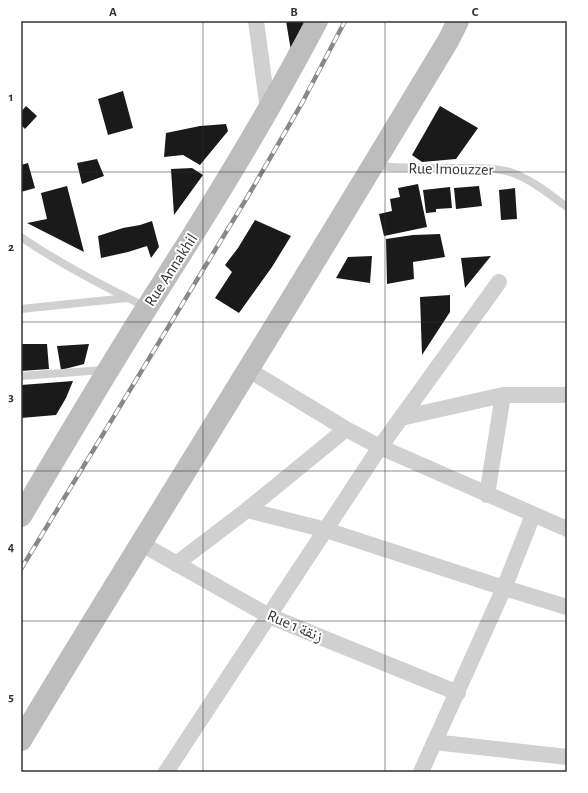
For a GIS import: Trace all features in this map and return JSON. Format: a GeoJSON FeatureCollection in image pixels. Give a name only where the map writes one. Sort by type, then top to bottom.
{"type":"FeatureCollection","features":[{"type":"Feature","properties":{"kind":"main road","name":"Rue Annakhil"},"geometry":{"type":"LineString","coordinates":[[21,516],[108,370],[194,234],[268,110],[316,21]]}},
{"type":"Feature","properties":{"kind":"main road"},"geometry":{"type":"LineString","coordinates":[[21,740],[140,543],[373,166],[448,41],[458,21]]}},
{"type":"Feature","properties":{"kind":"street"},"geometry":{"type":"LineString","coordinates":[[256,21],[268,110]]}},
{"type":"Feature","properties":{"kind":"street"},"geometry":{"type":"LineString","coordinates":[[166,772],[380,447],[499,282]]}},
{"type":"Feature","properties":{"kind":"street"},"geometry":{"type":"LineString","coordinates":[[248,370],[346,429],[380,447],[567,529]]}},
{"type":"Feature","properties":{"kind":"street"},"geometry":{"type":"LineString","coordinates":[[401,418],[503,395],[567,395]]}},
{"type":"Feature","properties":{"kind":"street"},"geometry":{"type":"LineString","coordinates":[[487,495],[503,395]]}},
{"type":"Feature","properties":{"kind":"street"},"geometry":{"type":"LineString","coordinates":[[176,564],[246,510],[346,429]]}},
{"type":"Feature","properties":{"kind":"street"},"geometry":{"type":"LineString","coordinates":[[246,510],[326,530],[504,588],[567,606]]}},
{"type":"Feature","properties":{"kind":"street"},"geometry":{"type":"LineString","coordinates":[[422,772],[434,742],[458,693],[504,588],[533,515]]}},
{"type":"Feature","properties":{"kind":"street","name":"Rue 1 زنقة"},"geometry":{"type":"LineString","coordinates":[[140,543],[269,616],[458,693]]}},
{"type":"Feature","properties":{"kind":"street"},"geometry":{"type":"LineString","coordinates":[[434,742],[567,757]]}},
{"type":"Feature","properties":{"kind":"lane","name":"Rue Imouzzer"},"geometry":{"type":"LineString","coordinates":[[373,166],[497,170],[522,177],[567,207]]}},
{"type":"Feature","properties":{"kind":"lane"},"geometry":{"type":"LineString","coordinates":[[21,237],[60,262],[147,307]]}},
{"type":"Feature","properties":{"kind":"lane"},"geometry":{"type":"LineString","coordinates":[[21,309],[127,298]]}},
{"type":"Feature","properties":{"kind":"lane"},"geometry":{"type":"LineString","coordinates":[[21,376],[108,370]]}},
{"type":"Feature","properties":{"kind":"building"},"geometry":{"type":"Polygon","coordinates":[[[286,21],[310,21],[291,51],[286,21]]]}},
{"type":"Feature","properties":{"kind":"building"},"geometry":{"type":"Polygon","coordinates":[[[123,91],[133,128],[108,135],[98,99],[123,91]]]}},
{"type":"Feature","properties":{"kind":"building"},"geometry":{"type":"Polygon","coordinates":[[[26,106],[37,116],[25,129],[21,125],[21,112],[26,106]]]}},
{"type":"Feature","properties":{"kind":"building"},"geometry":{"type":"Polygon","coordinates":[[[440,106],[478,128],[456,159],[422,162],[412,155],[440,106]]]}},
{"type":"Feature","properties":{"kind":"building"},"geometry":{"type":"Polygon","coordinates":[[[226,124],[228,131],[200,165],[183,155],[164,157],[166,133],[200,126],[226,124]]]}},
{"type":"Feature","properties":{"kind":"building"},"geometry":{"type":"Polygon","coordinates":[[[97,159],[104,176],[82,184],[77,163],[97,159]]]}},
{"type":"Feature","properties":{"kind":"building"},"geometry":{"type":"Polygon","coordinates":[[[28,163],[35,188],[21,192],[21,165],[28,163]]]}},
{"type":"Feature","properties":{"kind":"building"},"geometry":{"type":"Polygon","coordinates":[[[192,168],[203,175],[174,215],[171,169],[192,168]]]}},
{"type":"Feature","properties":{"kind":"building"},"geometry":{"type":"Polygon","coordinates":[[[418,184],[427,227],[384,236],[379,214],[392,211],[390,199],[400,197],[398,188],[418,184]]]}},
{"type":"Feature","properties":{"kind":"building"},"geometry":{"type":"Polygon","coordinates":[[[67,186],[84,252],[27,223],[47,219],[41,193],[67,186]]]}},
{"type":"Feature","properties":{"kind":"building"},"geometry":{"type":"Polygon","coordinates":[[[479,186],[482,206],[456,209],[454,188],[479,186]]]}},
{"type":"Feature","properties":{"kind":"building"},"geometry":{"type":"Polygon","coordinates":[[[450,187],[452,208],[436,209],[436,212],[426,213],[423,190],[450,187]]]}},
{"type":"Feature","properties":{"kind":"building"},"geometry":{"type":"Polygon","coordinates":[[[515,188],[517,219],[501,220],[499,190],[515,188]]]}},
{"type":"Feature","properties":{"kind":"building"},"geometry":{"type":"Polygon","coordinates":[[[255,220],[291,236],[272,267],[239,313],[215,298],[232,272],[225,265],[238,248],[255,220]]]}},
{"type":"Feature","properties":{"kind":"building"},"geometry":{"type":"Polygon","coordinates":[[[152,221],[159,247],[151,258],[147,246],[101,258],[98,236],[152,221]]]}},
{"type":"Feature","properties":{"kind":"building"},"geometry":{"type":"Polygon","coordinates":[[[440,234],[445,257],[413,262],[414,279],[387,284],[386,239],[413,235],[440,234]]]}},
{"type":"Feature","properties":{"kind":"building"},"geometry":{"type":"Polygon","coordinates":[[[372,256],[370,283],[336,278],[348,257],[372,256]]]}},
{"type":"Feature","properties":{"kind":"building"},"geometry":{"type":"Polygon","coordinates":[[[491,256],[465,288],[461,258],[491,256]]]}},
{"type":"Feature","properties":{"kind":"building"},"geometry":{"type":"Polygon","coordinates":[[[450,295],[450,312],[422,355],[420,297],[450,295]]]}},
{"type":"Feature","properties":{"kind":"building"},"geometry":{"type":"Polygon","coordinates":[[[21,344],[47,344],[49,369],[21,371],[21,344]]]}},
{"type":"Feature","properties":{"kind":"building"},"geometry":{"type":"Polygon","coordinates":[[[89,344],[84,364],[61,370],[57,346],[89,344]]]}},
{"type":"Feature","properties":{"kind":"building"},"geometry":{"type":"Polygon","coordinates":[[[73,381],[66,398],[56,415],[21,418],[21,385],[73,381]]]}},
{"type":"Feature","properties":{"kind":"railway"},"geometry":{"type":"LineString","coordinates":[[21,569],[248,196],[302,103],[345,21]]}}]}
